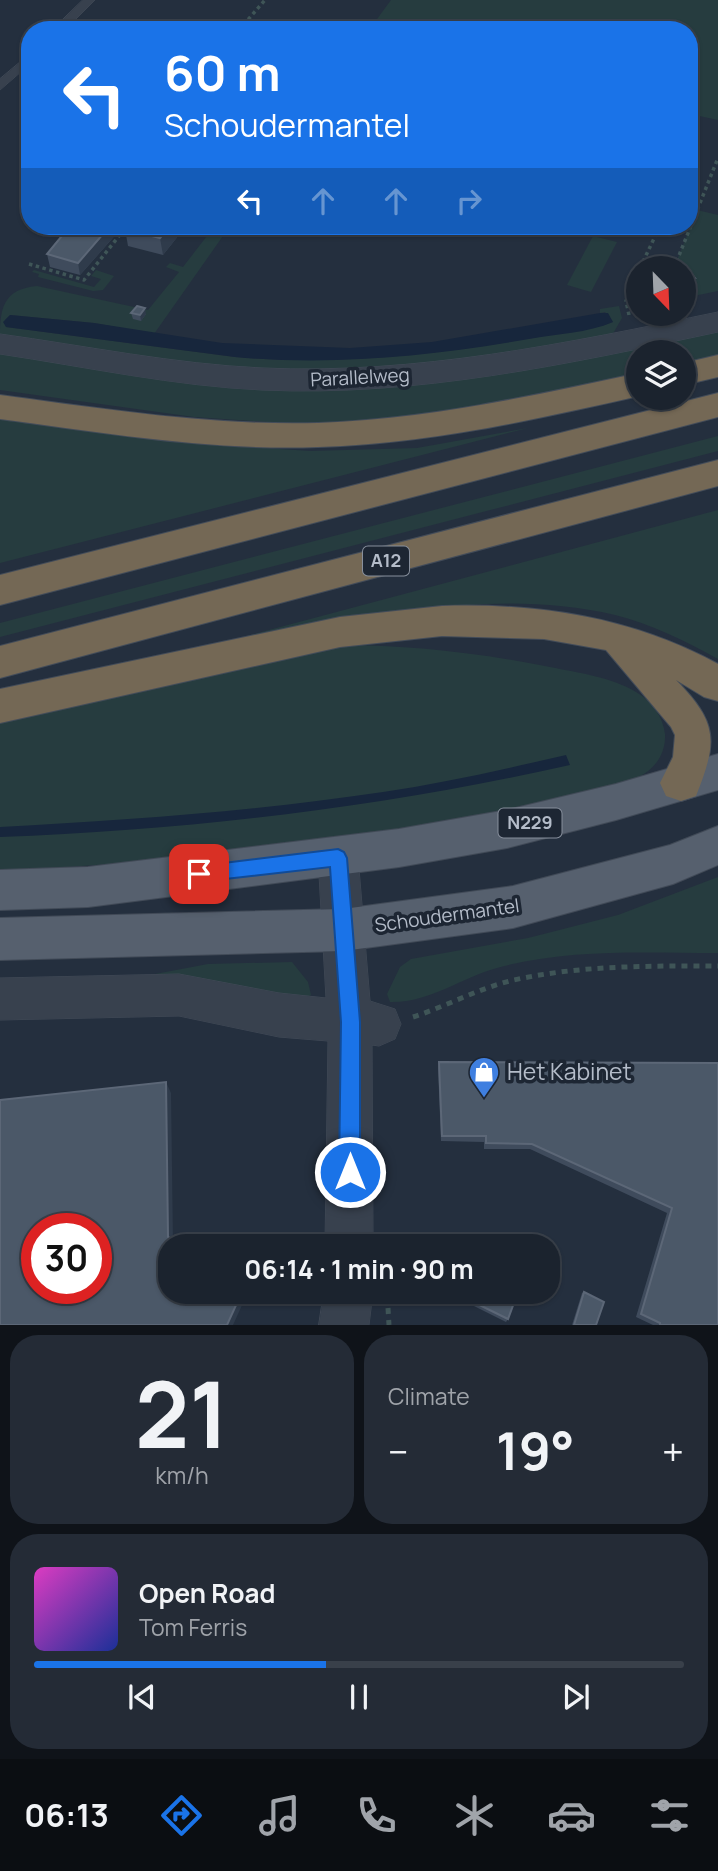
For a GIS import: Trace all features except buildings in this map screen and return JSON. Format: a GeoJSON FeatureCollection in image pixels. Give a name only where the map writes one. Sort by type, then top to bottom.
{"type":"FeatureCollection","features":[{"type":"Feature","properties":{"kind":"highway"},"geometry":{"type":"LineString","coordinates":[[696,371],[718,366]]}},
{"type":"Feature","properties":{"kind":"highway"},"geometry":{"type":"LineString","coordinates":[[0,407],[233,433],[360,433],[461,422],[626,387]]}},
{"type":"Feature","properties":{"kind":"highway"},"geometry":{"type":"LineString","coordinates":[[0,590],[718,405]]}},
{"type":"Feature","properties":{"kind":"highway","name":"A12"},"geometry":{"type":"LineString","coordinates":[[0,662],[718,473]]}},
{"type":"Feature","properties":{"kind":"highway"},"geometry":{"type":"LineString","coordinates":[[0,706],[380,626],[475,620],[554,624],[614,636],[693,670],[718,685]]}},
{"type":"Feature","properties":{"kind":"highway"},"geometry":{"type":"LineString","coordinates":[[614,636],[664,693],[680,706],[692,727],[697,747],[695,756],[699,778]]}},
{"type":"Feature","properties":{"kind":"main road","name":"N229"},"geometry":{"type":"LineString","coordinates":[[0,890],[88,887],[338,858],[507,829],[699,778]]}},
{"type":"Feature","properties":{"kind":"main road","name":"Schoudermantel"},"geometry":{"type":"LineString","coordinates":[[0,939],[343,930],[513,907],[674,864],[718,845]]}},
{"type":"Feature","properties":{"kind":"street","name":"Parallelweg"},"geometry":{"type":"LineString","coordinates":[[0,344],[190,371],[297,380],[455,371],[718,323]]}},
{"type":"Feature","properties":{"kind":"street"},"geometry":{"type":"LineString","coordinates":[[338,858],[343,930],[365,1023],[350,1234]]}},
{"type":"Feature","properties":{"kind":"street"},"geometry":{"type":"LineString","coordinates":[[0,999],[179,995],[279,1015],[365,1023]]}},
{"type":"Feature","properties":{"kind":"street"},"geometry":{"type":"LineString","coordinates":[[344,1325],[347,1304]]}},
{"type":"Feature","properties":{"kind":"lane"},"geometry":{"type":"LineString","coordinates":[[67,21],[89,0]]}},
{"type":"Feature","properties":{"kind":"lane"},"geometry":{"type":"LineString","coordinates":[[0,86],[21,66]]}},
{"type":"Feature","properties":{"kind":"path"},"geometry":{"type":"LineString","coordinates":[[247,21],[265,0]]}},
{"type":"Feature","properties":{"kind":"path"},"geometry":{"type":"LineString","coordinates":[[698,208],[718,158]]}},
{"type":"Feature","properties":{"kind":"path"},"geometry":{"type":"LineString","coordinates":[[29,264],[84,280],[121,235]]}},
{"type":"Feature","properties":{"kind":"path"},"geometry":{"type":"LineString","coordinates":[[645,256],[656,235]]}},
{"type":"Feature","properties":{"kind":"path"},"geometry":{"type":"LineString","coordinates":[[679,256],[687,235]]}},
{"type":"Feature","properties":{"kind":"path"},"geometry":{"type":"LineString","coordinates":[[636,326],[646,337]]}},
{"type":"Feature","properties":{"kind":"path"},"geometry":{"type":"LineString","coordinates":[[365,1023],[425,1014],[483,989],[525,978],[654,965],[718,966]]}},
{"type":"Feature","properties":{"kind":"green space"},"geometry":{"type":"Polygon","coordinates":[[[391,0],[718,0],[718,120],[698,116],[698,21],[376,21],[391,0]]]}},
{"type":"Feature","properties":{"kind":"green space"},"geometry":{"type":"Polygon","coordinates":[[[698,210],[718,215],[718,291],[696,296],[696,256],[679,256],[687,235],[698,235],[698,210]]]}},
{"type":"Feature","properties":{"kind":"green space"},"geometry":{"type":"Polygon","coordinates":[[[208,235],[224,235],[154,334],[94,323],[10,315],[5,320],[6,327],[235,357],[328,360],[421,354],[604,325],[613,322],[605,312],[600,313],[600,309],[619,306],[622,318],[611,337],[381,371],[221,369],[0,337],[3,309],[10,296],[17,291],[37,286],[148,310],[179,272],[166,267],[170,263],[183,267],[208,235]]]}},
{"type":"Feature","properties":{"kind":"green space"},"geometry":{"type":"Polygon","coordinates":[[[593,236],[617,242],[591,292],[567,285],[593,236]]]}},
{"type":"Feature","properties":{"kind":"green space"},"geometry":{"type":"Polygon","coordinates":[[[34,270],[94,287],[101,279],[91,276],[96,270],[114,276],[103,290],[93,291],[38,277],[39,274],[32,272],[34,270]]]}},
{"type":"Feature","properties":{"kind":"green space"},"geometry":{"type":"Polygon","coordinates":[[[718,332],[718,360],[696,365],[696,340],[675,340],[718,332]]]}},
{"type":"Feature","properties":{"kind":"green space"},"geometry":{"type":"Polygon","coordinates":[[[626,349],[626,380],[411,422],[312,425],[194,417],[0,390],[0,350],[205,381],[534,366],[626,349]]]}},
{"type":"Feature","properties":{"kind":"green space"},"geometry":{"type":"Polygon","coordinates":[[[0,417],[187,443],[310,451],[417,448],[528,428],[0,563],[0,417]]]}},
{"type":"Feature","properties":{"kind":"green space"},"geometry":{"type":"Polygon","coordinates":[[[718,436],[718,451],[0,637],[0,623],[718,436]]]}},
{"type":"Feature","properties":{"kind":"green space"},"geometry":{"type":"Polygon","coordinates":[[[718,510],[718,659],[655,628],[615,615],[538,604],[499,604],[385,615],[131,667],[718,510]]]}},
{"type":"Feature","properties":{"kind":"green space"},"geometry":{"type":"Polygon","coordinates":[[[340,645],[393,646],[472,654],[605,679],[636,692],[652,705],[664,728],[662,754],[650,769],[620,785],[581,797],[540,805],[301,844],[121,863],[0,871],[0,722],[340,645]]]}},
{"type":"Feature","properties":{"kind":"green space"},"geometry":{"type":"Polygon","coordinates":[[[718,877],[718,953],[635,952],[551,957],[483,972],[418,999],[390,1002],[387,994],[400,967],[411,959],[528,938],[618,915],[718,877]]]}},
{"type":"Feature","properties":{"kind":"green space"},"geometry":{"type":"Polygon","coordinates":[[[292,962],[308,982],[311,995],[296,1003],[221,985],[155,974],[208,964],[292,962]]]}},
{"type":"Feature","properties":{"kind":"water"},"geometry":{"type":"Polygon","coordinates":[[[608,313],[613,322],[583,331],[456,350],[346,360],[235,357],[6,327],[3,322],[10,315],[94,323],[222,343],[350,348],[432,342],[608,313]]]}},
{"type":"Feature","properties":{"kind":"water"},"geometry":{"type":"Polygon","coordinates":[[[566,755],[570,765],[358,804],[144,829],[0,837],[0,827],[192,814],[383,792],[566,755]]]}},
{"type":"Feature","properties":{"kind":"place","name":"Het Kabinet"},"geometry":{"type":"Point","coordinates":[484,1099]}},
{"type":"Feature","properties":{"kind":"route"},"geometry":{"type":"LineString","coordinates":[[199,874],[338,858],[350,1022],[350,1172]]}}]}
